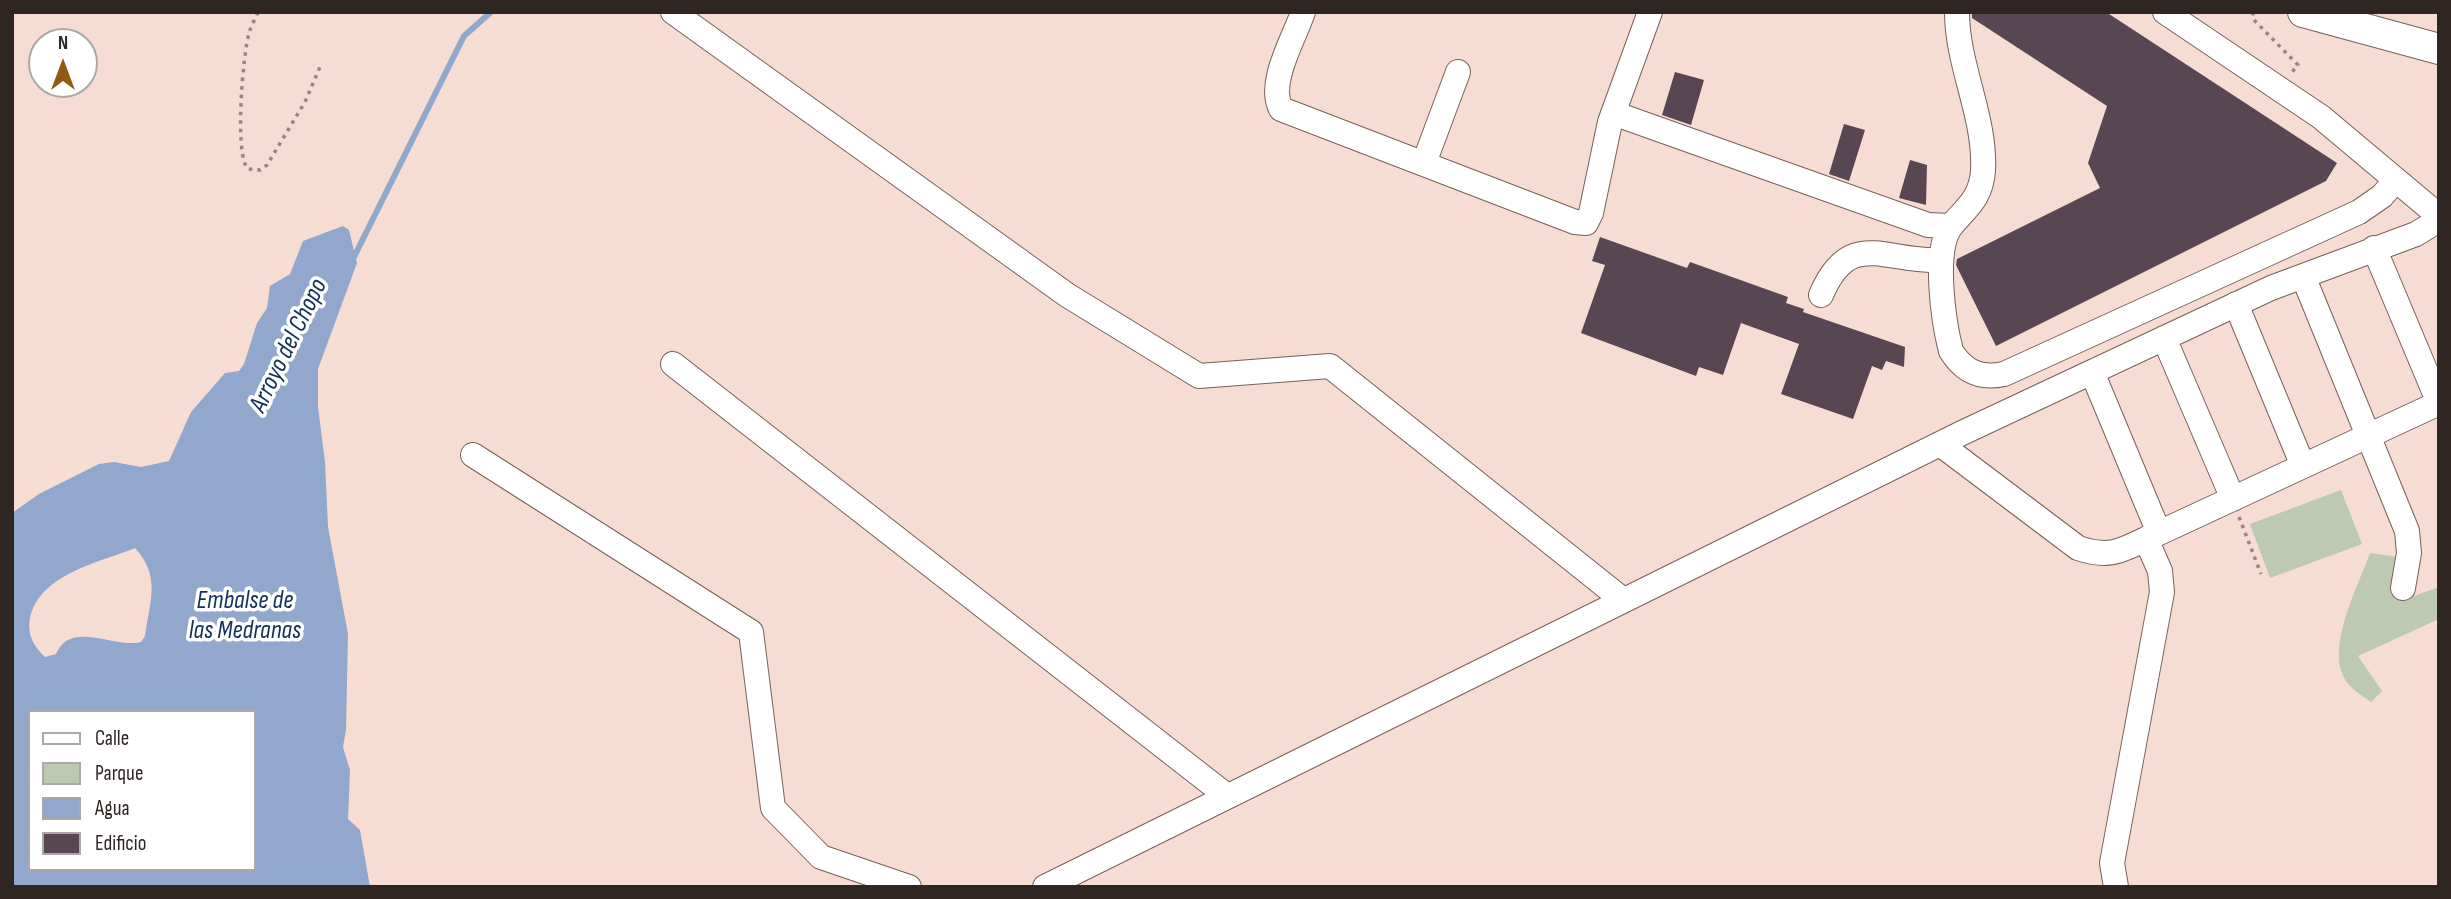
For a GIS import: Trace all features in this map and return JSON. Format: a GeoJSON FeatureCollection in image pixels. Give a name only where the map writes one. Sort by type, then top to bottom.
{"type":"FeatureCollection","features":[{"type":"Feature","properties":{"kind":"main road"},"geometry":{"type":"LineString","coordinates":[[2303,12],[2439,49]]}},
{"type":"Feature","properties":{"kind":"street"},"geometry":{"type":"LineString","coordinates":[[673,12],[1067,295],[1199,376],[1330,366],[1623,600]]}},
{"type":"Feature","properties":{"kind":"street"},"geometry":{"type":"LineString","coordinates":[[1303,12],[1277,84],[1275,97],[1281,109],[1575,222],[1586,222],[1591,213],[1613,113],[1650,12]]}},
{"type":"Feature","properties":{"kind":"street"},"geometry":{"type":"LineString","coordinates":[[1956,12],[1957,30],[1980,132],[1983,172],[1975,199],[1965,215],[1950,226],[1940,260],[1951,351],[1968,370],[1992,377],[2359,212],[2382,196],[2396,180]]}},
{"type":"Feature","properties":{"kind":"street"},"geometry":{"type":"LineString","coordinates":[[1045,887],[1940,444],[2236,304],[2374,248],[2416,234],[2439,218],[2321,117],[2165,12]]}},
{"type":"Feature","properties":{"kind":"street"},"geometry":{"type":"LineString","coordinates":[[1424,163],[1458,72]]}},
{"type":"Feature","properties":{"kind":"street"},"geometry":{"type":"LineString","coordinates":[[1613,113],[1928,225],[1950,226]]}},
{"type":"Feature","properties":{"kind":"street"},"geometry":{"type":"LineString","coordinates":[[1940,444],[2078,548],[2101,555],[2120,552],[2439,403],[2374,248]]}},
{"type":"Feature","properties":{"kind":"street"},"geometry":{"type":"LineString","coordinates":[[1821,295],[1830,275],[1856,253],[1882,251],[1908,259],[1940,260]]}},
{"type":"Feature","properties":{"kind":"street"},"geometry":{"type":"LineString","coordinates":[[2303,276],[2406,531],[2409,553],[2403,587]]}},
{"type":"Feature","properties":{"kind":"street"},"geometry":{"type":"LineString","coordinates":[[2236,304],[2304,466]]}},
{"type":"Feature","properties":{"kind":"street"},"geometry":{"type":"LineString","coordinates":[[2164,338],[2232,499]]}},
{"type":"Feature","properties":{"kind":"street"},"geometry":{"type":"LineString","coordinates":[[673,364],[1227,796]]}},
{"type":"Feature","properties":{"kind":"street"},"geometry":{"type":"LineString","coordinates":[[2092,372],[2152,536],[2162,592],[2112,863],[2116,887]]}},
{"type":"Feature","properties":{"kind":"street"},"geometry":{"type":"LineString","coordinates":[[473,455],[751,632],[773,808],[821,857],[909,887]]}},
{"type":"Feature","properties":{"kind":"path"},"geometry":{"type":"LineString","coordinates":[[258,12],[249,34],[242,119],[242,158],[248,169],[260,170],[267,165],[305,102],[320,67]]}},
{"type":"Feature","properties":{"kind":"path"},"geometry":{"type":"LineString","coordinates":[[2253,12],[2253,19],[2298,65],[2279,89]]}},
{"type":"Feature","properties":{"kind":"path"},"geometry":{"type":"LineString","coordinates":[[2232,499],[2261,574]]}},
{"type":"Feature","properties":{"kind":"green space"},"geometry":{"type":"Polygon","coordinates":[[[2341,490],[2362,544],[2270,578],[2250,524],[2341,490]]]}},
{"type":"Feature","properties":{"kind":"green space"},"geometry":{"type":"Polygon","coordinates":[[[2370,553],[2398,557],[2390,592],[2408,598],[2439,587],[2439,619],[2358,656],[2382,691],[2371,702],[2352,688],[2343,676],[2339,663],[2339,648],[2346,614],[2370,553]]]}},
{"type":"Feature","properties":{"kind":"water","name":"Embalse de las Medranas"},"geometry":{"type":"Polygon","coordinates":[[[343,226],[349,230],[357,263],[318,369],[318,407],[325,462],[328,527],[348,634],[346,730],[343,747],[350,770],[348,819],[360,830],[370,887],[12,887],[12,513],[39,494],[99,464],[114,462],[141,467],[169,461],[191,412],[225,373],[239,371],[244,364],[257,323],[267,308],[270,286],[290,274],[303,241],[343,226]],[[135,548],[72,572],[45,591],[36,603],[29,624],[37,649],[45,657],[56,654],[63,644],[72,638],[82,637],[141,642],[145,636],[152,589],[143,558],[135,548]]]}},
{"type":"Feature","properties":{"kind":"building"},"geometry":{"type":"Polygon","coordinates":[[[1972,12],[2106,12],[2337,163],[2326,181],[1996,346],[1956,265],[1957,259],[2100,188],[2088,163],[2107,106],[1972,18],[1972,12]]]}},
{"type":"Feature","properties":{"kind":"building"},"geometry":{"type":"Polygon","coordinates":[[[1675,72],[1704,80],[1691,125],[1662,115],[1675,72]]]}},
{"type":"Feature","properties":{"kind":"building"},"geometry":{"type":"Polygon","coordinates":[[[1844,124],[1865,130],[1849,181],[1829,174],[1844,124]]]}},
{"type":"Feature","properties":{"kind":"building"},"geometry":{"type":"Polygon","coordinates":[[[1910,160],[1927,165],[1926,205],[1899,198],[1910,160]]]}},
{"type":"Feature","properties":{"kind":"building"},"geometry":{"type":"Polygon","coordinates":[[[1600,237],[1687,268],[1690,262],[1788,297],[1786,303],[1804,309],[1803,312],[1905,347],[1904,367],[1886,361],[1882,370],[1872,366],[1853,419],[1781,394],[1799,344],[1741,323],[1723,375],[1699,367],[1696,376],[1581,333],[1605,265],[1592,261],[1600,237]]]}},
{"type":"Feature","properties":{"kind":"waterway","name":"Arroyo del Chopo"},"geometry":{"type":"LineString","coordinates":[[353,259],[464,36],[491,12]]}}]}
